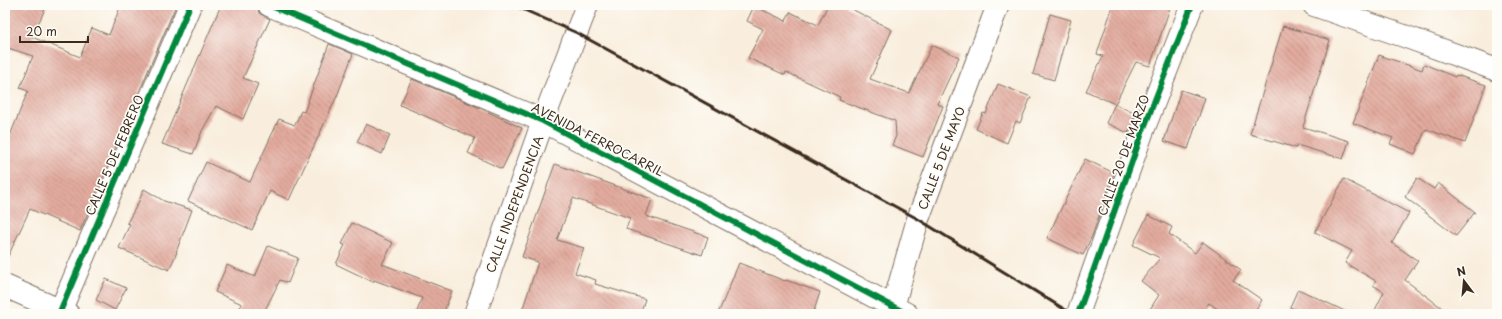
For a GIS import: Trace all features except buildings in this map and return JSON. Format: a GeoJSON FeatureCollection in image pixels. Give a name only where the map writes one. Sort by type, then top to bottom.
{"type":"FeatureCollection","features":[{"type":"Feature","properties":{"kind":"street","name":"CALLE 5 DE FEBRERO"},"geometry":{"type":"LineString","coordinates":[[62,313],[190,5]]}},
{"type":"Feature","properties":{"kind":"street","name":"AVENIDA FERROCARRIL"},"geometry":{"type":"LineString","coordinates":[[269,5],[543,122],[897,311]]}},
{"type":"Feature","properties":{"kind":"street","name":"CALLE INDEPENDENCIA"},"geometry":{"type":"LineString","coordinates":[[475,314],[543,122],[587,5]]}},
{"type":"Feature","properties":{"kind":"street","name":"CALLE 5 DE MAYO"},"geometry":{"type":"LineString","coordinates":[[897,311],[918,218],[998,5]]}},
{"type":"Feature","properties":{"kind":"street","name":"CALLE 20 DE MARZO"},"geometry":{"type":"LineString","coordinates":[[1078,314],[1142,133],[1192,5]]}},
{"type":"Feature","properties":{"kind":"street"},"geometry":{"type":"LineString","coordinates":[[1314,5],[1497,70]]}},
{"type":"Feature","properties":{"kind":"street"},"geometry":{"type":"LineString","coordinates":[[5,286],[62,313]]}},
{"type":"Feature","properties":{"kind":"railway"},"geometry":{"type":"LineString","coordinates":[[513,5],[577,33],[918,219],[1072,314]]}},
{"type":"Feature","properties":{"kind":"cycle path"},"geometry":{"type":"LineString","coordinates":[[59,314],[190,5]]}},
{"type":"Feature","properties":{"kind":"cycle path"},"geometry":{"type":"LineString","coordinates":[[269,5],[543,121],[907,314]]}},
{"type":"Feature","properties":{"kind":"cycle path"},"geometry":{"type":"LineString","coordinates":[[1078,314],[1142,133],[1192,5]]}}]}
